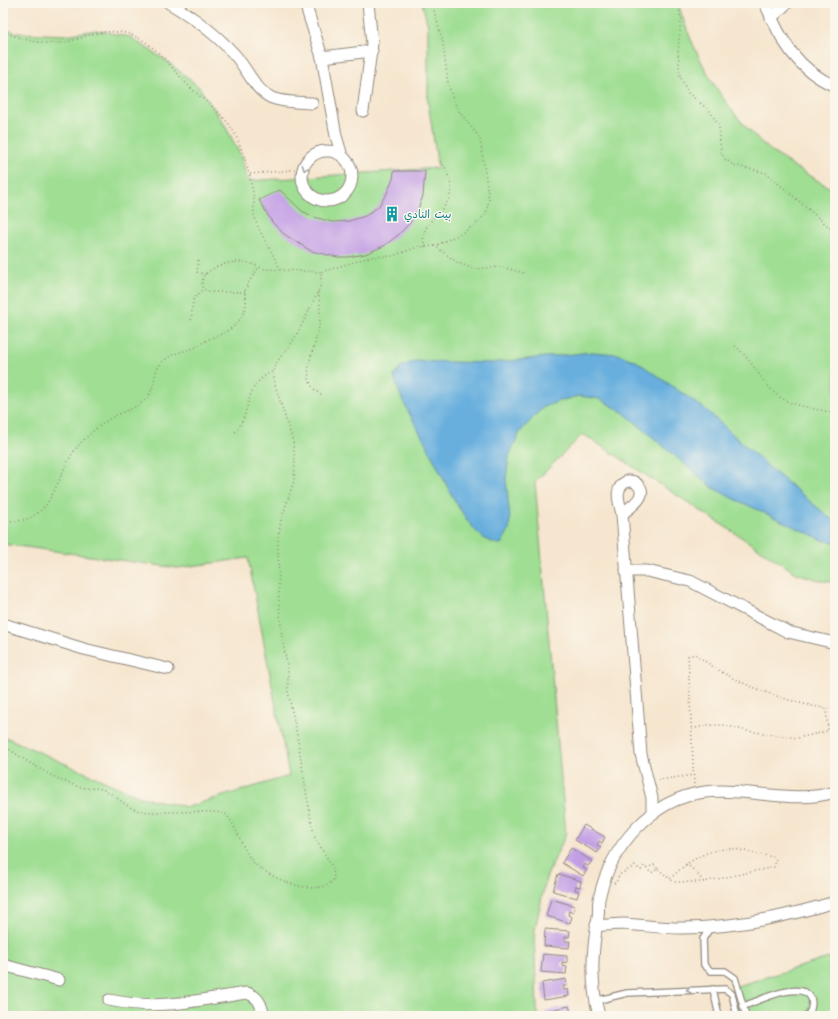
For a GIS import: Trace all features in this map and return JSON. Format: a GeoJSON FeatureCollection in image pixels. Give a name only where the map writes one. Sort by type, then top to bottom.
{"type":"FeatureCollection","features":[{"type":"Feature","properties":{"kind":"street"},"geometry":{"type":"LineString","coordinates":[[169,3],[193,18],[215,35],[234,55],[258,88],[267,95],[279,100],[312,103]]}},
{"type":"Feature","properties":{"kind":"street"},"geometry":{"type":"LineString","coordinates":[[305,3],[322,57],[334,129],[342,156],[352,170],[352,181],[347,192],[332,201],[316,199],[307,191],[302,180],[303,169],[310,158],[321,152],[329,141],[334,129]]}},
{"type":"Feature","properties":{"kind":"street"},"geometry":{"type":"LineString","coordinates":[[363,111],[372,51],[372,30],[368,3]]}},
{"type":"Feature","properties":{"kind":"street"},"geometry":{"type":"LineString","coordinates":[[765,3],[771,18],[790,52],[805,68],[822,81],[835,86]]}},
{"type":"Feature","properties":{"kind":"street"},"geometry":{"type":"LineString","coordinates":[[771,18],[787,3]]}},
{"type":"Feature","properties":{"kind":"street"},"geometry":{"type":"LineString","coordinates":[[322,57],[372,51]]}},
{"type":"Feature","properties":{"kind":"street"},"geometry":{"type":"LineString","coordinates":[[321,152],[334,152],[342,156]]}},
{"type":"Feature","properties":{"kind":"street"},"geometry":{"type":"LineString","coordinates":[[622,514],[641,754],[652,814]]}},
{"type":"Feature","properties":{"kind":"street"},"geometry":{"type":"LineString","coordinates":[[626,571],[646,571],[668,574],[690,581],[788,632],[835,643]]}},
{"type":"Feature","properties":{"kind":"street"},"geometry":{"type":"LineString","coordinates":[[3,624],[84,649],[168,669]]}},
{"type":"Feature","properties":{"kind":"street"},"geometry":{"type":"LineString","coordinates":[[648,787],[668,804]]}},
{"type":"Feature","properties":{"kind":"street"},"geometry":{"type":"LineString","coordinates":[[598,1016],[595,1001],[592,961],[599,900],[604,882],[614,858],[626,839],[652,814],[668,804],[695,794],[726,791],[807,797],[835,792]]}},
{"type":"Feature","properties":{"kind":"street"},"geometry":{"type":"LineString","coordinates":[[597,921],[680,928],[711,928],[770,919],[835,902]]}},
{"type":"Feature","properties":{"kind":"street"},"geometry":{"type":"LineString","coordinates":[[3,965],[59,980]]}},
{"type":"Feature","properties":{"kind":"street"},"geometry":{"type":"LineString","coordinates":[[109,1000],[133,1004],[161,1005],[247,993],[254,996],[260,1002],[264,1016]]}},
{"type":"Feature","properties":{"kind":"lane"},"geometry":{"type":"LineString","coordinates":[[711,928],[703,939],[704,965],[711,971],[725,971],[733,975],[737,982],[746,1016]]}},
{"type":"Feature","properties":{"kind":"lane"},"geometry":{"type":"LineString","coordinates":[[713,989],[719,1016]]}},
{"type":"Feature","properties":{"kind":"lane"},"geometry":{"type":"LineString","coordinates":[[595,1001],[627,993],[725,989],[732,994],[737,1016]]}},
{"type":"Feature","properties":{"kind":"lane"},"geometry":{"type":"LineString","coordinates":[[744,1006],[789,990],[802,990],[807,993],[812,1004],[811,1010],[807,1016]]}},
{"type":"Feature","properties":{"kind":"path"},"geometry":{"type":"LineString","coordinates":[[245,292],[210,292],[204,289],[202,285],[203,276],[220,266],[235,262],[251,262],[258,267],[265,269],[321,272],[370,257],[392,256],[418,247],[435,246],[464,232],[476,224],[486,214],[489,200],[480,138],[458,110],[452,97],[448,83],[443,44],[432,3]]}},
{"type":"Feature","properties":{"kind":"path"},"geometry":{"type":"LineString","coordinates":[[678,3],[682,19],[678,52],[680,76],[688,93],[710,111],[719,127],[721,153],[725,159],[733,164],[766,173],[835,232]]}},
{"type":"Feature","properties":{"kind":"path"},"geometry":{"type":"LineString","coordinates":[[3,32],[22,39],[43,43],[70,41],[85,35],[102,32],[118,32],[135,35],[168,61],[185,82],[228,123],[239,145],[249,174],[254,195],[254,215],[280,269]]}},
{"type":"Feature","properties":{"kind":"path"},"geometry":{"type":"LineString","coordinates":[[424,247],[423,237],[425,228],[431,220],[443,210],[450,195],[450,178],[443,164],[437,160]]}},
{"type":"Feature","properties":{"kind":"path"},"geometry":{"type":"LineString","coordinates":[[249,174],[303,169]]}},
{"type":"Feature","properties":{"kind":"path"},"geometry":{"type":"LineString","coordinates":[[435,246],[458,263],[475,269],[501,267],[524,273]]}},
{"type":"Feature","properties":{"kind":"path"},"geometry":{"type":"LineString","coordinates":[[198,260],[197,272],[206,274]]}},
{"type":"Feature","properties":{"kind":"path"},"geometry":{"type":"LineString","coordinates":[[3,520],[11,522],[31,517],[45,508],[57,488],[77,447],[91,433],[112,417],[144,402],[150,396],[154,386],[154,375],[157,366],[166,358],[177,352],[192,349],[206,341],[225,334],[237,323],[244,311],[246,301],[245,292],[258,267]]}},
{"type":"Feature","properties":{"kind":"path"},"geometry":{"type":"LineString","coordinates":[[3,745],[38,768],[84,788],[102,789],[112,794],[123,805],[139,811],[157,814],[214,811],[225,814],[234,825],[241,844],[253,862],[274,876],[295,886],[314,888],[327,885],[334,879],[332,868],[315,838],[288,692],[288,669],[282,638],[279,603],[278,538],[281,520],[294,481],[295,462],[293,442],[275,385],[273,371],[279,359],[292,343],[318,292],[321,272]]}},
{"type":"Feature","properties":{"kind":"path"},"geometry":{"type":"LineString","coordinates":[[191,320],[193,300],[204,289]]}},
{"type":"Feature","properties":{"kind":"path"},"geometry":{"type":"LineString","coordinates":[[318,292],[321,307],[317,336],[312,353],[309,382],[314,391],[322,395]]}},
{"type":"Feature","properties":{"kind":"path"},"geometry":{"type":"LineString","coordinates":[[735,346],[743,352],[779,396],[802,407],[830,412],[835,420]]}},
{"type":"Feature","properties":{"kind":"path"},"geometry":{"type":"LineString","coordinates":[[235,432],[245,416],[247,402],[254,385],[261,377],[273,371]]}},
{"type":"Feature","properties":{"kind":"path"},"geometry":{"type":"LineString","coordinates":[[695,794],[688,656],[695,654],[730,676],[776,695],[826,709],[835,709]]}},
{"type":"Feature","properties":{"kind":"path"},"geometry":{"type":"LineString","coordinates":[[692,729],[708,725],[725,726],[747,731],[798,738],[828,731],[826,709]]}},
{"type":"Feature","properties":{"kind":"path"},"geometry":{"type":"LineString","coordinates":[[648,787],[694,775]]}},
{"type":"Feature","properties":{"kind":"path"},"geometry":{"type":"LineString","coordinates":[[604,882],[616,883],[619,875],[635,866],[641,870],[644,866],[646,868],[654,865],[658,870],[670,879],[674,882],[703,882],[765,870],[774,867],[776,860],[774,857],[733,849],[714,851],[686,864],[670,879]]}},
{"type":"Feature","properties":{"kind":"path"},"geometry":{"type":"LineString","coordinates":[[686,864],[694,870],[703,882]]}},
{"type":"Feature","properties":{"kind":"path"},"geometry":{"type":"LineString","coordinates":[[646,868],[651,873],[658,870]]}},
{"type":"Feature","properties":{"kind":"path"},"geometry":{"type":"LineString","coordinates":[[827,1016],[835,1010]]}},
{"type":"Feature","properties":{"kind":"green space"},"geometry":{"type":"Polygon","coordinates":[[[422,3],[678,3],[685,24],[704,67],[729,107],[744,125],[778,156],[835,191],[835,582],[822,581],[796,573],[583,434],[535,482],[566,834],[546,878],[534,934],[537,1009],[539,1016],[3,1016],[3,736],[140,797],[187,807],[289,776],[248,558],[177,568],[3,544],[3,28],[17,33],[66,35],[96,30],[130,37],[168,62],[199,87],[224,124],[240,154],[248,181],[438,168],[428,102],[428,26],[422,3]]]}},
{"type":"Feature","properties":{"kind":"green space"},"geometry":{"type":"Polygon","coordinates":[[[835,956],[835,1016],[740,1016],[734,987],[835,956]]]}},
{"type":"Feature","properties":{"kind":"water"},"geometry":{"type":"Polygon","coordinates":[[[592,352],[617,354],[636,361],[705,409],[771,469],[835,522],[835,542],[825,541],[730,497],[712,487],[624,413],[600,399],[579,396],[559,401],[542,408],[520,432],[509,456],[506,479],[510,519],[509,530],[501,544],[490,542],[481,536],[467,520],[454,499],[399,393],[394,376],[401,367],[415,361],[490,363],[592,352]]]}},
{"type":"Feature","properties":{"kind":"building","name":"بيت النادي"},"geometry":{"type":"Polygon","coordinates":[[[394,171],[425,171],[423,196],[418,209],[409,224],[398,235],[384,246],[365,254],[337,257],[311,251],[284,234],[272,222],[259,200],[280,190],[302,211],[314,217],[332,222],[349,221],[365,216],[378,207],[387,193],[393,179],[394,171]]]}},
{"type":"Feature","properties":{"kind":"building"},"geometry":{"type":"Polygon","coordinates":[[[584,825],[605,837],[602,843],[599,841],[597,845],[601,847],[597,853],[575,840],[584,825]]]}},
{"type":"Feature","properties":{"kind":"building"},"geometry":{"type":"Polygon","coordinates":[[[571,848],[592,861],[588,866],[585,864],[583,868],[587,870],[583,876],[562,863],[571,848]]]}},
{"type":"Feature","properties":{"kind":"building"},"geometry":{"type":"Polygon","coordinates":[[[558,874],[581,881],[580,887],[576,886],[575,890],[579,891],[577,898],[553,891],[558,874]]]}},
{"type":"Feature","properties":{"kind":"building"},"geometry":{"type":"Polygon","coordinates":[[[551,899],[575,906],[573,913],[569,911],[568,915],[572,917],[570,923],[546,916],[551,899]]]}},
{"type":"Feature","properties":{"kind":"building"},"geometry":{"type":"Polygon","coordinates":[[[545,929],[570,931],[569,937],[565,937],[565,941],[570,941],[569,948],[544,946],[545,929]]]}},
{"type":"Feature","properties":{"kind":"building"},"geometry":{"type":"Polygon","coordinates":[[[543,954],[567,956],[567,963],[562,962],[562,966],[567,967],[566,974],[541,972],[543,954]]]}},
{"type":"Feature","properties":{"kind":"building"},"geometry":{"type":"Polygon","coordinates":[[[566,979],[567,986],[563,986],[564,990],[568,989],[569,996],[544,1000],[542,983],[566,979]]]}},
{"type":"Feature","properties":{"kind":"building"},"geometry":{"type":"Polygon","coordinates":[[[569,1006],[571,1012],[566,1013],[567,1016],[546,1016],[545,1011],[569,1006]]]}},
{"type":"Feature","properties":{"kind":"place","name":"بيت النادي"},"geometry":{"type":"Point","coordinates":[392,214]}}]}
